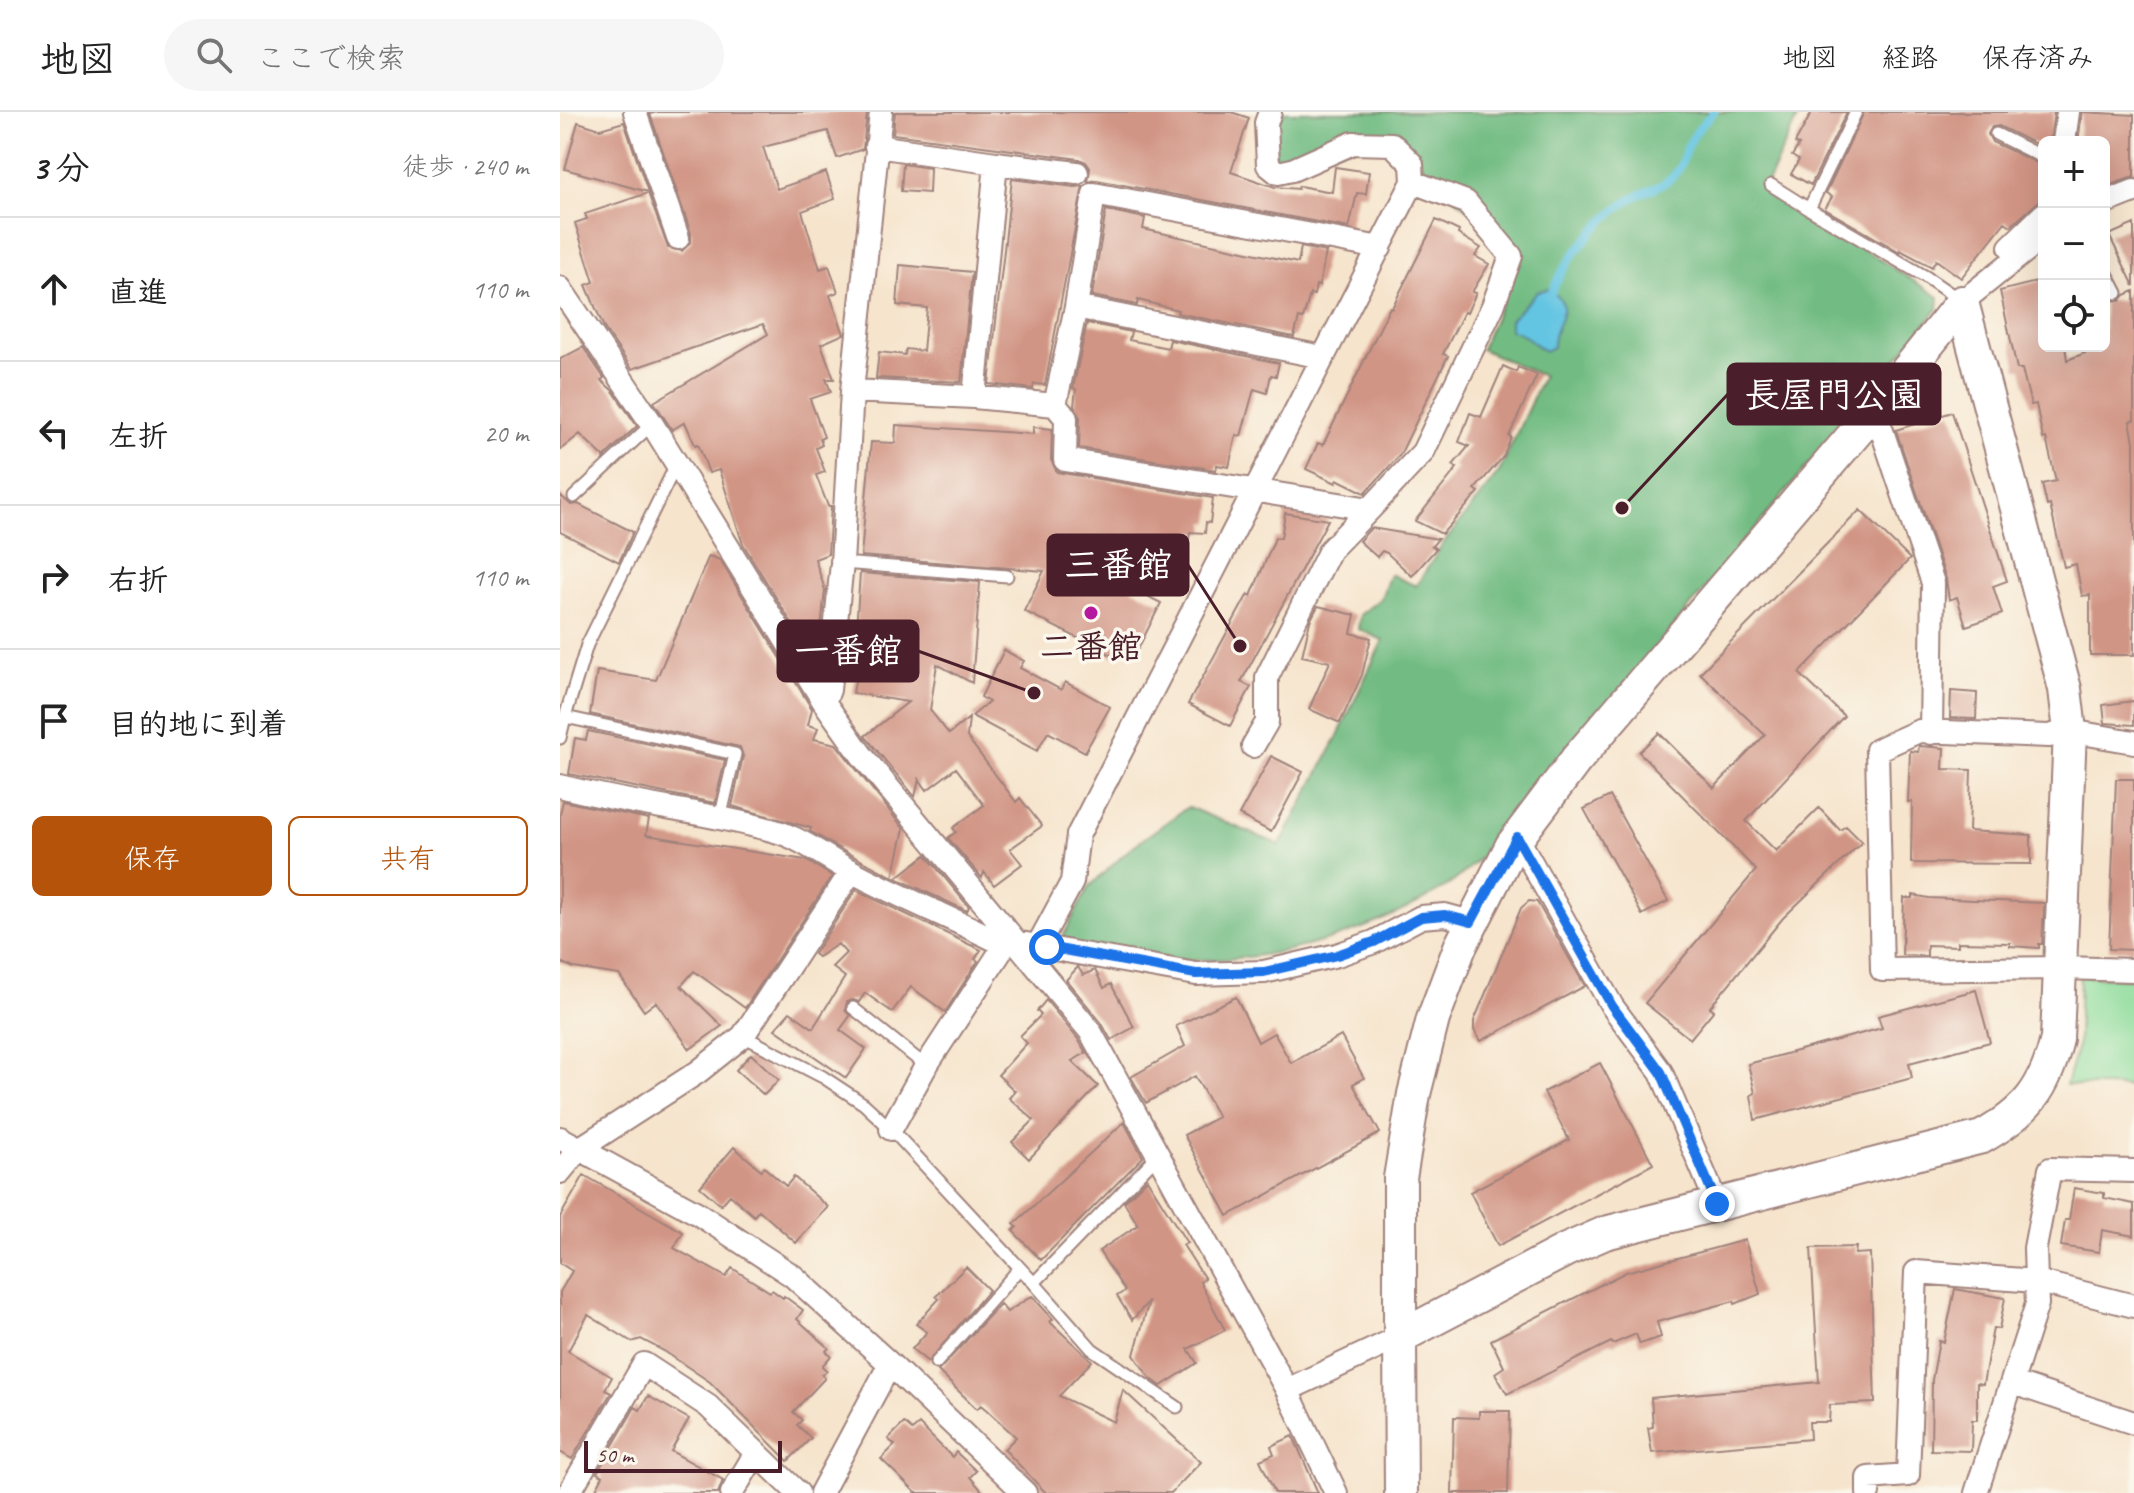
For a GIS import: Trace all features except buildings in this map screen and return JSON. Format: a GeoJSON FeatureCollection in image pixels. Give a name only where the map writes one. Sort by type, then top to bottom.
{"type":"FeatureCollection","features":[{"type":"Feature","properties":{"kind":"street"},"geometry":{"type":"LineString","coordinates":[[635,112],[678,238]]}},
{"type":"Feature","properties":{"kind":"street"},"geometry":{"type":"LineString","coordinates":[[824,702],[829,690],[842,563],[852,391],[881,112]]}},
{"type":"Feature","properties":{"kind":"street"},"geometry":{"type":"LineString","coordinates":[[891,1129],[926,1066],[1019,944],[1072,882],[1078,835],[1413,182],[1412,164],[1392,144],[1353,143],[1292,170],[1278,173],[1268,165],[1266,123],[1270,112]]}},
{"type":"Feature","properties":{"kind":"street"},"geometry":{"type":"LineString","coordinates":[[2065,136],[2068,112]]}},
{"type":"Feature","properties":{"kind":"street"},"geometry":{"type":"LineString","coordinates":[[876,146],[1077,173]]}},
{"type":"Feature","properties":{"kind":"street"},"geometry":{"type":"LineString","coordinates":[[974,397],[996,163]]}},
{"type":"Feature","properties":{"kind":"street"},"geometry":{"type":"LineString","coordinates":[[1253,746],[1267,722],[1267,677],[1330,550],[1423,452],[1493,306],[1511,256],[1466,202],[1413,182]]}},
{"type":"Feature","properties":{"kind":"street"},"geometry":{"type":"LineString","coordinates":[[2110,201],[2134,191]]}},
{"type":"Feature","properties":{"kind":"street"},"geometry":{"type":"LineString","coordinates":[[1055,405],[1076,307],[1094,194],[1380,248]]}},
{"type":"Feature","properties":{"kind":"street"},"geometry":{"type":"LineString","coordinates":[[2004,266],[2005,252],[2038,220]]}},
{"type":"Feature","properties":{"kind":"street"},"geometry":{"type":"LineString","coordinates":[[1401,1493],[1400,1178],[1414,1094],[1433,1019],[1471,922],[1517,837],[1576,760],[1875,410],[1962,302],[2038,240]]}},
{"type":"Feature","properties":{"kind":"street"},"geometry":{"type":"LineString","coordinates":[[560,288],[652,424],[824,702],[863,757],[1090,1031],[1287,1390],[1336,1493]]}},
{"type":"Feature","properties":{"kind":"street"},"geometry":{"type":"LineString","coordinates":[[1287,1390],[1400,1337],[1566,1250],[1605,1233],[1982,1137],[2011,1120],[2034,1096],[2051,1067],[2057,1039],[2070,731],[2065,689],[1962,302]]}},
{"type":"Feature","properties":{"kind":"street"},"geometry":{"type":"LineString","coordinates":[[1076,307],[1322,357]]}},
{"type":"Feature","properties":{"kind":"street"},"geometry":{"type":"LineString","coordinates":[[852,391],[974,397],[1055,405],[1066,418],[1065,460],[1370,509]]}},
{"type":"Feature","properties":{"kind":"street"},"geometry":{"type":"LineString","coordinates":[[1875,410],[1933,583],[1931,733]]}},
{"type":"Feature","properties":{"kind":"street"},"geometry":{"type":"LineString","coordinates":[[2134,742],[2070,731],[2049,736],[1919,731],[1877,750],[1882,970],[2134,970]]}},
{"type":"Feature","properties":{"kind":"street"},"geometry":{"type":"LineString","coordinates":[[560,786],[612,800],[778,832],[810,846],[851,872],[1019,944],[1196,974],[1264,972],[1337,955],[1374,942],[1421,917],[1445,915],[1471,922]]}},
{"type":"Feature","properties":{"kind":"street"},"geometry":{"type":"LineString","coordinates":[[1517,837],[1612,1006],[1661,1072],[1717,1204]]}},
{"type":"Feature","properties":{"kind":"street"},"geometry":{"type":"LineString","coordinates":[[560,1172],[570,1143],[698,1072],[743,1036],[851,872]]}},
{"type":"Feature","properties":{"kind":"street"},"geometry":{"type":"LineString","coordinates":[[570,1143],[697,1213],[793,1276],[1025,1493]]}},
{"type":"Feature","properties":{"kind":"street"},"geometry":{"type":"LineString","coordinates":[[1976,1493],[2037,1304],[2035,1248],[2050,1169],[2134,1171]]}},
{"type":"Feature","properties":{"kind":"street"},"geometry":{"type":"LineString","coordinates":[[1868,1493],[1868,1478],[1908,1475],[1916,1272],[2036,1281],[2134,1306]]}},
{"type":"Feature","properties":{"kind":"street"},"geometry":{"type":"LineString","coordinates":[[568,1483],[644,1364],[708,1406],[798,1493]]}},
{"type":"Feature","properties":{"kind":"street"},"geometry":{"type":"LineString","coordinates":[[821,1493],[890,1364]]}},
{"type":"Feature","properties":{"kind":"street"},"geometry":{"type":"LineString","coordinates":[[2013,1383],[2134,1423]]}},
{"type":"Feature","properties":{"kind":"street"},"geometry":{"type":"LineString","coordinates":[[732,1493],[755,1454]]}},
{"type":"Feature","properties":{"kind":"lane"},"geometry":{"type":"LineString","coordinates":[[1809,209],[1856,112]]}},
{"type":"Feature","properties":{"kind":"lane"},"geometry":{"type":"LineString","coordinates":[[1996,134],[2038,155]]}},
{"type":"Feature","properties":{"kind":"lane"},"geometry":{"type":"LineString","coordinates":[[1771,185],[1926,277],[1962,302]]}},
{"type":"Feature","properties":{"kind":"lane"},"geometry":{"type":"LineString","coordinates":[[2110,280],[2117,293]]}},
{"type":"Feature","properties":{"kind":"lane"},"geometry":{"type":"LineString","coordinates":[[574,497],[652,424]]}},
{"type":"Feature","properties":{"kind":"lane"},"geometry":{"type":"LineString","coordinates":[[560,738],[587,645],[677,463]]}},
{"type":"Feature","properties":{"kind":"lane"},"geometry":{"type":"LineString","coordinates":[[842,563],[1007,576]]}},
{"type":"Feature","properties":{"kind":"lane"},"geometry":{"type":"LineString","coordinates":[[565,717],[735,754],[720,819]]}},
{"type":"Feature","properties":{"kind":"lane"},"geometry":{"type":"LineString","coordinates":[[853,1008],[926,1066]]}},
{"type":"Feature","properties":{"kind":"lane"},"geometry":{"type":"LineString","coordinates":[[743,1036],[823,1077],[864,1104],[891,1129],[1092,1349],[1177,1407]]}},
{"type":"Feature","properties":{"kind":"lane"},"geometry":{"type":"LineString","coordinates":[[1034,1283],[1158,1155]]}},
{"type":"Feature","properties":{"kind":"lane"},"geometry":{"type":"LineString","coordinates":[[936,1363],[1020,1268]]}},
{"type":"Feature","properties":{"kind":"green space"},"geometry":{"type":"Polygon","coordinates":[[[1282,112],[1800,112],[1765,187],[1939,297],[1938,309],[1484,854],[1452,883],[1360,929],[1329,940],[1266,954],[1188,960],[1080,946],[1063,936],[1089,887],[1132,847],[1188,807],[1280,845],[1336,740],[1383,640],[1358,629],[1360,615],[1381,598],[1390,574],[1416,586],[1443,544],[1499,472],[1543,376],[1481,349],[1522,255],[1432,178],[1416,156],[1394,137],[1287,162],[1275,156],[1274,128],[1282,112]]]}},
{"type":"Feature","properties":{"kind":"green space"},"geometry":{"type":"Polygon","coordinates":[[[2080,976],[2134,979],[2134,1087],[2066,1085],[2078,1043],[2080,976]]]}},
{"type":"Feature","properties":{"kind":"water"},"geometry":{"type":"Polygon","coordinates":[[[1547,289],[1557,296],[1563,308],[1553,347],[1545,351],[1510,330],[1510,320],[1537,292],[1547,289]]]}},
{"type":"Feature","properties":{"kind":"waterway"},"geometry":{"type":"LineString","coordinates":[[1552,292],[1566,265],[1599,225],[1625,204],[1674,175],[1693,137],[1714,112]]}},
{"type":"Feature","properties":{"kind":"place","name":"長屋門公園"},"geometry":{"type":"Point","coordinates":[1622,508]}},
{"type":"Feature","properties":{"kind":"place","name":"二番館"},"geometry":{"type":"Point","coordinates":[1091,613]}},
{"type":"Feature","properties":{"kind":"place","name":"三番館"},"geometry":{"type":"Point","coordinates":[1240,646]}},
{"type":"Feature","properties":{"kind":"place","name":"一番館"},"geometry":{"type":"Point","coordinates":[1034,693]}},
{"type":"Feature","properties":{"kind":"route"},"geometry":{"type":"LineString","coordinates":[[1047,947],[1196,974],[1264,972],[1309,963],[1374,942],[1421,917],[1445,915],[1471,922],[1517,837],[1612,1006],[1661,1072],[1717,1204]]}}]}
